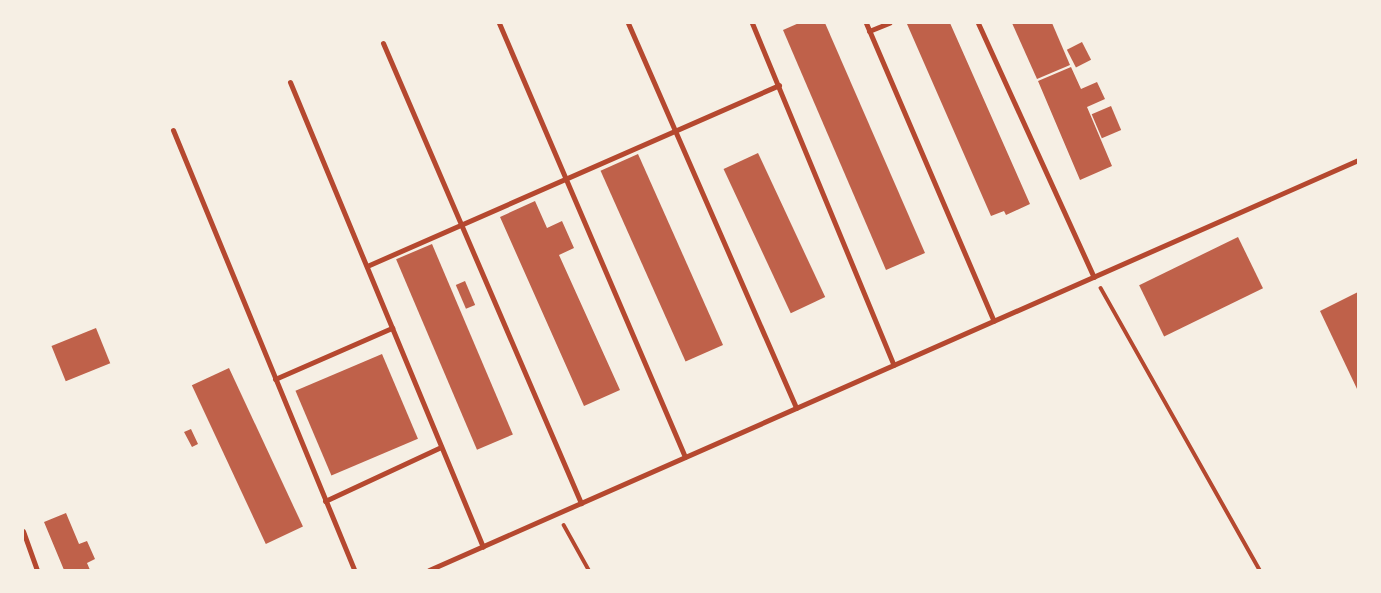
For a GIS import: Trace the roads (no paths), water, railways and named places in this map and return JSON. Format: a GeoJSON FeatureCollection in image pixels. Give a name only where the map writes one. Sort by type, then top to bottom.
{"type":"FeatureCollection","features":[{"type":"Feature","properties":{"kind":"lane"},"geometry":{"type":"LineString","coordinates":[[499,23],[685,457]]}},
{"type":"Feature","properties":{"kind":"lane"},"geometry":{"type":"LineString","coordinates":[[628,23],[796,408]]}},
{"type":"Feature","properties":{"kind":"lane"},"geometry":{"type":"LineString","coordinates":[[752,23],[894,365]]}},
{"type":"Feature","properties":{"kind":"lane"},"geometry":{"type":"LineString","coordinates":[[866,23],[994,321]]}},
{"type":"Feature","properties":{"kind":"lane"},"geometry":{"type":"LineString","coordinates":[[869,30],[889,23]]}},
{"type":"Feature","properties":{"kind":"lane"},"geometry":{"type":"LineString","coordinates":[[978,23],[1094,277]]}},
{"type":"Feature","properties":{"kind":"lane"},"geometry":{"type":"LineString","coordinates":[[383,43],[581,503]]}},
{"type":"Feature","properties":{"kind":"lane"},"geometry":{"type":"LineString","coordinates":[[290,82],[483,547]]}},
{"type":"Feature","properties":{"kind":"lane"},"geometry":{"type":"LineString","coordinates":[[367,266],[779,85]]}},
{"type":"Feature","properties":{"kind":"lane"},"geometry":{"type":"LineString","coordinates":[[173,130],[354,570]]}},
{"type":"Feature","properties":{"kind":"lane"},"geometry":{"type":"LineString","coordinates":[[429,570],[1358,160]]}},
{"type":"Feature","properties":{"kind":"lane"},"geometry":{"type":"LineString","coordinates":[[275,379],[392,328]]}},
{"type":"Feature","properties":{"kind":"lane"},"geometry":{"type":"LineString","coordinates":[[325,501],[441,447]]}},
{"type":"Feature","properties":{"kind":"lane"},"geometry":{"type":"LineString","coordinates":[[23,531],[37,570]]}}]}
